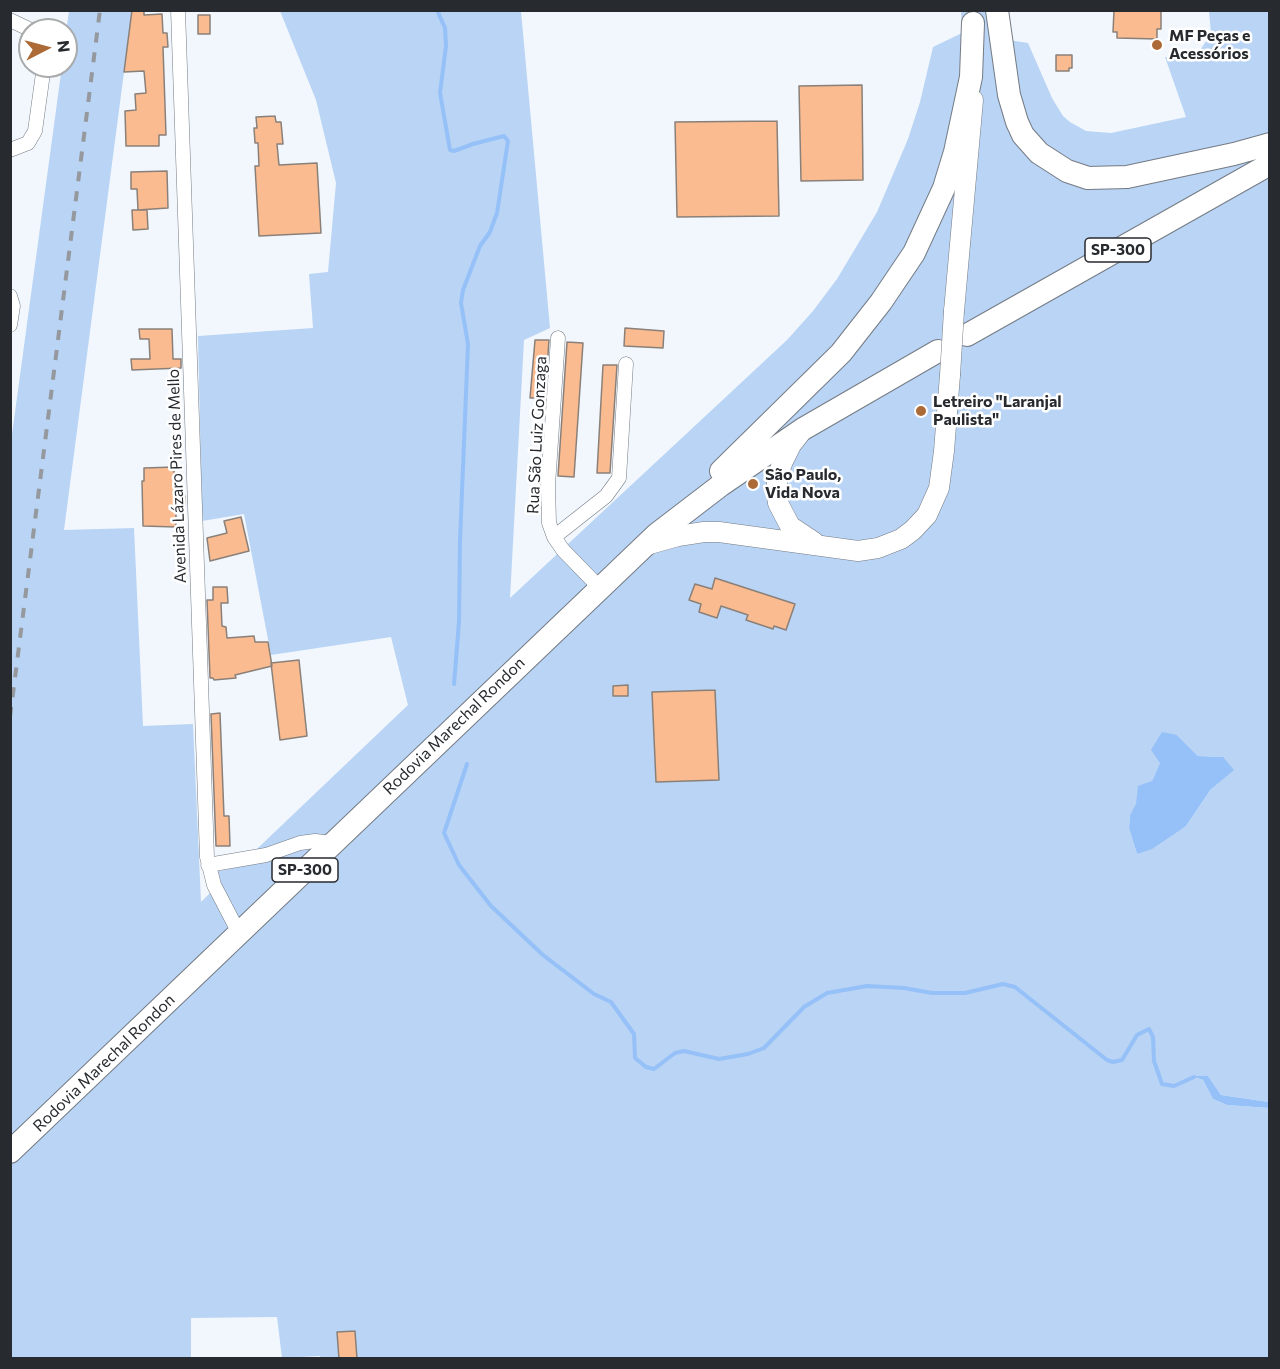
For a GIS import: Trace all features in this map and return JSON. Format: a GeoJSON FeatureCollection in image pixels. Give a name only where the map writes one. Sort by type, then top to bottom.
{"type":"FeatureCollection","features":[{"type":"Feature","properties":{"kind":"main road"},"geometry":{"type":"LineString","coordinates":[[997,10],[1009,95],[1017,122],[1023,135],[1039,153],[1067,171],[1088,178],[1127,177],[1222,157],[1269,144]]}},
{"type":"Feature","properties":{"kind":"main road"},"geometry":{"type":"LineString","coordinates":[[651,540],[686,534],[719,532],[858,551],[878,548],[900,539],[913,530],[927,515],[934,503],[941,473],[972,122],[973,17]]}},
{"type":"Feature","properties":{"kind":"main road"},"geometry":{"type":"LineString","coordinates":[[651,540],[842,352],[881,302],[914,253],[944,188],[958,144],[971,77],[973,17]]}},
{"type":"Feature","properties":{"kind":"main road","name":"SP-300"},"geometry":{"type":"LineString","coordinates":[[967,335],[1269,164]]}},
{"type":"Feature","properties":{"kind":"main road","name":"Rodovia Marechal Rondon"},"geometry":{"type":"LineString","coordinates":[[10,1152],[651,540],[721,485],[803,429],[938,351]]}},
{"type":"Feature","properties":{"kind":"main road"},"geometry":{"type":"LineString","coordinates":[[803,429],[783,461],[776,490],[778,503],[790,526],[819,545]]}},
{"type":"Feature","properties":{"kind":"street","name":"Avenida Lázaro Pires de Mello"},"geometry":{"type":"LineString","coordinates":[[178,10],[194,523],[208,865],[219,895],[239,933]]}},
{"type":"Feature","properties":{"kind":"street"},"geometry":{"type":"LineString","coordinates":[[10,150],[27,142],[35,131],[42,78]]}},
{"type":"Feature","properties":{"kind":"street"},"geometry":{"type":"LineString","coordinates":[[10,296],[13,306],[10,325]]}},
{"type":"Feature","properties":{"kind":"street","name":"Rua São Luiz Gonzaga"},"geometry":{"type":"LineString","coordinates":[[558,338],[548,485],[549,523],[554,537],[563,550],[600,588]]}},
{"type":"Feature","properties":{"kind":"street"},"geometry":{"type":"LineString","coordinates":[[554,537],[613,489],[619,478],[626,364]]}},
{"type":"Feature","properties":{"kind":"street"},"geometry":{"type":"LineString","coordinates":[[208,865],[266,855],[300,843],[315,841],[333,843]]}},
{"type":"Feature","properties":{"kind":"shaded area"},"geometry":{"type":"Polygon","coordinates":[[[69,11],[132,11],[64,530],[134,528],[143,726],[193,724],[201,902],[219,884],[215,872],[238,867],[408,705],[391,637],[271,655],[244,514],[202,521],[198,336],[313,328],[309,274],[328,272],[336,183],[316,100],[280,11],[521,11],[550,328],[524,340],[510,598],[787,340],[813,311],[837,279],[877,212],[908,139],[920,102],[933,47],[962,33],[961,11],[992,11],[996,38],[1028,43],[1052,98],[1063,116],[1086,131],[1111,133],[1186,117],[1165,57],[1192,62],[1211,34],[1209,11],[1269,11],[1269,1102],[1221,1095],[1208,1076],[1193,1077],[1203,1080],[1213,1099],[1227,1105],[1269,1108],[1269,1358],[321,1358],[320,1356],[282,1358],[277,1317],[191,1318],[191,1358],[11,1358],[10,449],[60,78],[78,78],[78,18],[68,18],[69,11]],[[1177,735],[1130,815],[1129,828],[1137,854],[1186,826],[1211,789],[1223,757],[1198,756],[1177,735]]]}},
{"type":"Feature","properties":{"kind":"water"},"geometry":{"type":"Polygon","coordinates":[[[1162,732],[1177,735],[1198,756],[1223,757],[1234,770],[1211,789],[1186,826],[1152,849],[1137,854],[1129,828],[1130,815],[1136,804],[1138,786],[1152,781],[1160,763],[1151,750],[1162,732]]]}},
{"type":"Feature","properties":{"kind":"water"},"geometry":{"type":"Polygon","coordinates":[[[1191,1076],[1208,1076],[1221,1095],[1269,1102],[1269,1108],[1227,1105],[1213,1099],[1203,1080],[1191,1076]]]}},
{"type":"Feature","properties":{"kind":"building"},"geometry":{"type":"Polygon","coordinates":[[[132,10],[144,11],[144,15],[162,14],[163,33],[167,33],[168,47],[163,47],[166,135],[159,135],[159,146],[126,146],[125,111],[136,110],[135,94],[146,93],[144,71],[124,72],[132,10]]]}},
{"type":"Feature","properties":{"kind":"building"},"geometry":{"type":"Polygon","coordinates":[[[1114,10],[1161,10],[1161,29],[1157,29],[1157,39],[1117,38],[1117,32],[1113,32],[1114,10]]]}},
{"type":"Feature","properties":{"kind":"building"},"geometry":{"type":"Polygon","coordinates":[[[198,15],[210,15],[210,34],[198,34],[198,15]]]}},
{"type":"Feature","properties":{"kind":"building"},"geometry":{"type":"Polygon","coordinates":[[[1056,55],[1072,55],[1072,68],[1069,68],[1069,71],[1056,71],[1056,55]]]}},
{"type":"Feature","properties":{"kind":"building"},"geometry":{"type":"Polygon","coordinates":[[[862,85],[863,180],[801,181],[799,86],[862,85]]]}},
{"type":"Feature","properties":{"kind":"building"},"geometry":{"type":"Polygon","coordinates":[[[275,116],[276,122],[281,122],[283,144],[277,144],[279,165],[317,163],[321,233],[259,236],[255,166],[259,166],[258,143],[255,143],[254,128],[257,128],[256,117],[275,116]]]}},
{"type":"Feature","properties":{"kind":"building"},"geometry":{"type":"Polygon","coordinates":[[[777,121],[779,216],[677,217],[675,122],[777,121]]]}},
{"type":"Feature","properties":{"kind":"building"},"geometry":{"type":"Polygon","coordinates":[[[167,171],[168,208],[138,210],[137,189],[131,189],[131,172],[167,171]]]}},
{"type":"Feature","properties":{"kind":"building"},"geometry":{"type":"Polygon","coordinates":[[[132,210],[147,210],[148,229],[133,230],[132,210]]]}},
{"type":"Feature","properties":{"kind":"building"},"geometry":{"type":"Polygon","coordinates":[[[625,328],[664,331],[663,348],[624,346],[625,328]]]}},
{"type":"Feature","properties":{"kind":"building"},"geometry":{"type":"Polygon","coordinates":[[[139,329],[172,329],[173,359],[181,359],[181,368],[132,370],[131,359],[150,359],[149,339],[140,339],[139,329]]]}},
{"type":"Feature","properties":{"kind":"building"},"geometry":{"type":"Polygon","coordinates":[[[535,340],[549,340],[545,398],[530,398],[535,340]]]}},
{"type":"Feature","properties":{"kind":"building"},"geometry":{"type":"Polygon","coordinates":[[[567,342],[583,343],[574,477],[558,476],[567,342]]]}},
{"type":"Feature","properties":{"kind":"building"},"geometry":{"type":"Polygon","coordinates":[[[603,365],[617,365],[610,473],[597,473],[603,365]]]}},
{"type":"Feature","properties":{"kind":"building"},"geometry":{"type":"Polygon","coordinates":[[[174,467],[175,497],[185,496],[182,513],[176,513],[176,527],[143,526],[144,468],[174,467]]]}},
{"type":"Feature","properties":{"kind":"building"},"geometry":{"type":"Polygon","coordinates":[[[241,517],[249,551],[210,561],[207,538],[227,533],[224,521],[241,517]]]}},
{"type":"Feature","properties":{"kind":"building"},"geometry":{"type":"Polygon","coordinates":[[[715,578],[795,604],[786,630],[774,626],[773,629],[746,620],[748,615],[721,606],[717,618],[699,612],[701,604],[689,600],[695,584],[712,589],[715,578]]]}},
{"type":"Feature","properties":{"kind":"building"},"geometry":{"type":"Polygon","coordinates":[[[213,587],[227,587],[228,603],[221,603],[222,626],[226,627],[227,638],[254,636],[255,642],[268,642],[272,666],[235,675],[236,678],[214,680],[210,678],[207,600],[213,600],[213,587]]]}},
{"type":"Feature","properties":{"kind":"building"},"geometry":{"type":"Polygon","coordinates":[[[299,660],[307,736],[280,740],[271,663],[299,660]]]}},
{"type":"Feature","properties":{"kind":"building"},"geometry":{"type":"Polygon","coordinates":[[[628,685],[628,696],[613,696],[613,686],[628,685]]]}},
{"type":"Feature","properties":{"kind":"building"},"geometry":{"type":"Polygon","coordinates":[[[715,690],[719,780],[656,782],[652,692],[715,690]]]}},
{"type":"Feature","properties":{"kind":"building"},"geometry":{"type":"Polygon","coordinates":[[[220,713],[224,816],[229,816],[230,846],[216,846],[211,714],[220,713]]]}},
{"type":"Feature","properties":{"kind":"building"},"geometry":{"type":"Polygon","coordinates":[[[355,1331],[357,1359],[339,1359],[337,1332],[355,1331]]]}},
{"type":"Feature","properties":{"kind":"waterway"},"geometry":{"type":"LineString","coordinates":[[437,10],[445,28],[446,46],[440,93],[450,150],[454,151],[504,136],[508,141],[497,213],[490,232],[480,246],[463,290],[461,303],[468,344],[459,622],[454,684]]}},
{"type":"Feature","properties":{"kind":"waterway"},"geometry":{"type":"LineString","coordinates":[[467,764],[444,833],[459,865],[491,906],[543,955],[594,994],[611,1002],[634,1034],[635,1058],[646,1067],[654,1069],[675,1053],[684,1051],[719,1059],[748,1054],[764,1048],[804,1007],[827,993],[867,986],[904,988],[932,993],[965,993],[1003,984],[1015,987],[1107,1060],[1113,1062],[1122,1060],[1137,1035],[1149,1029],[1153,1037],[1154,1061],[1162,1084],[1174,1086],[1194,1077]]}},
{"type":"Feature","properties":{"kind":"railway"},"geometry":{"type":"LineString","coordinates":[[10,717],[100,10]]}},
{"type":"Feature","properties":{"kind":"place","name":"MF Peças e Acessórios"},"geometry":{"type":"Point","coordinates":[1157,45]}},
{"type":"Feature","properties":{"kind":"place","name":"Letreiro \"Laranjal Paulista\""},"geometry":{"type":"Point","coordinates":[921,411]}},
{"type":"Feature","properties":{"kind":"place","name":"São Paulo, Vida Nova"},"geometry":{"type":"Point","coordinates":[753,484]}}]}
